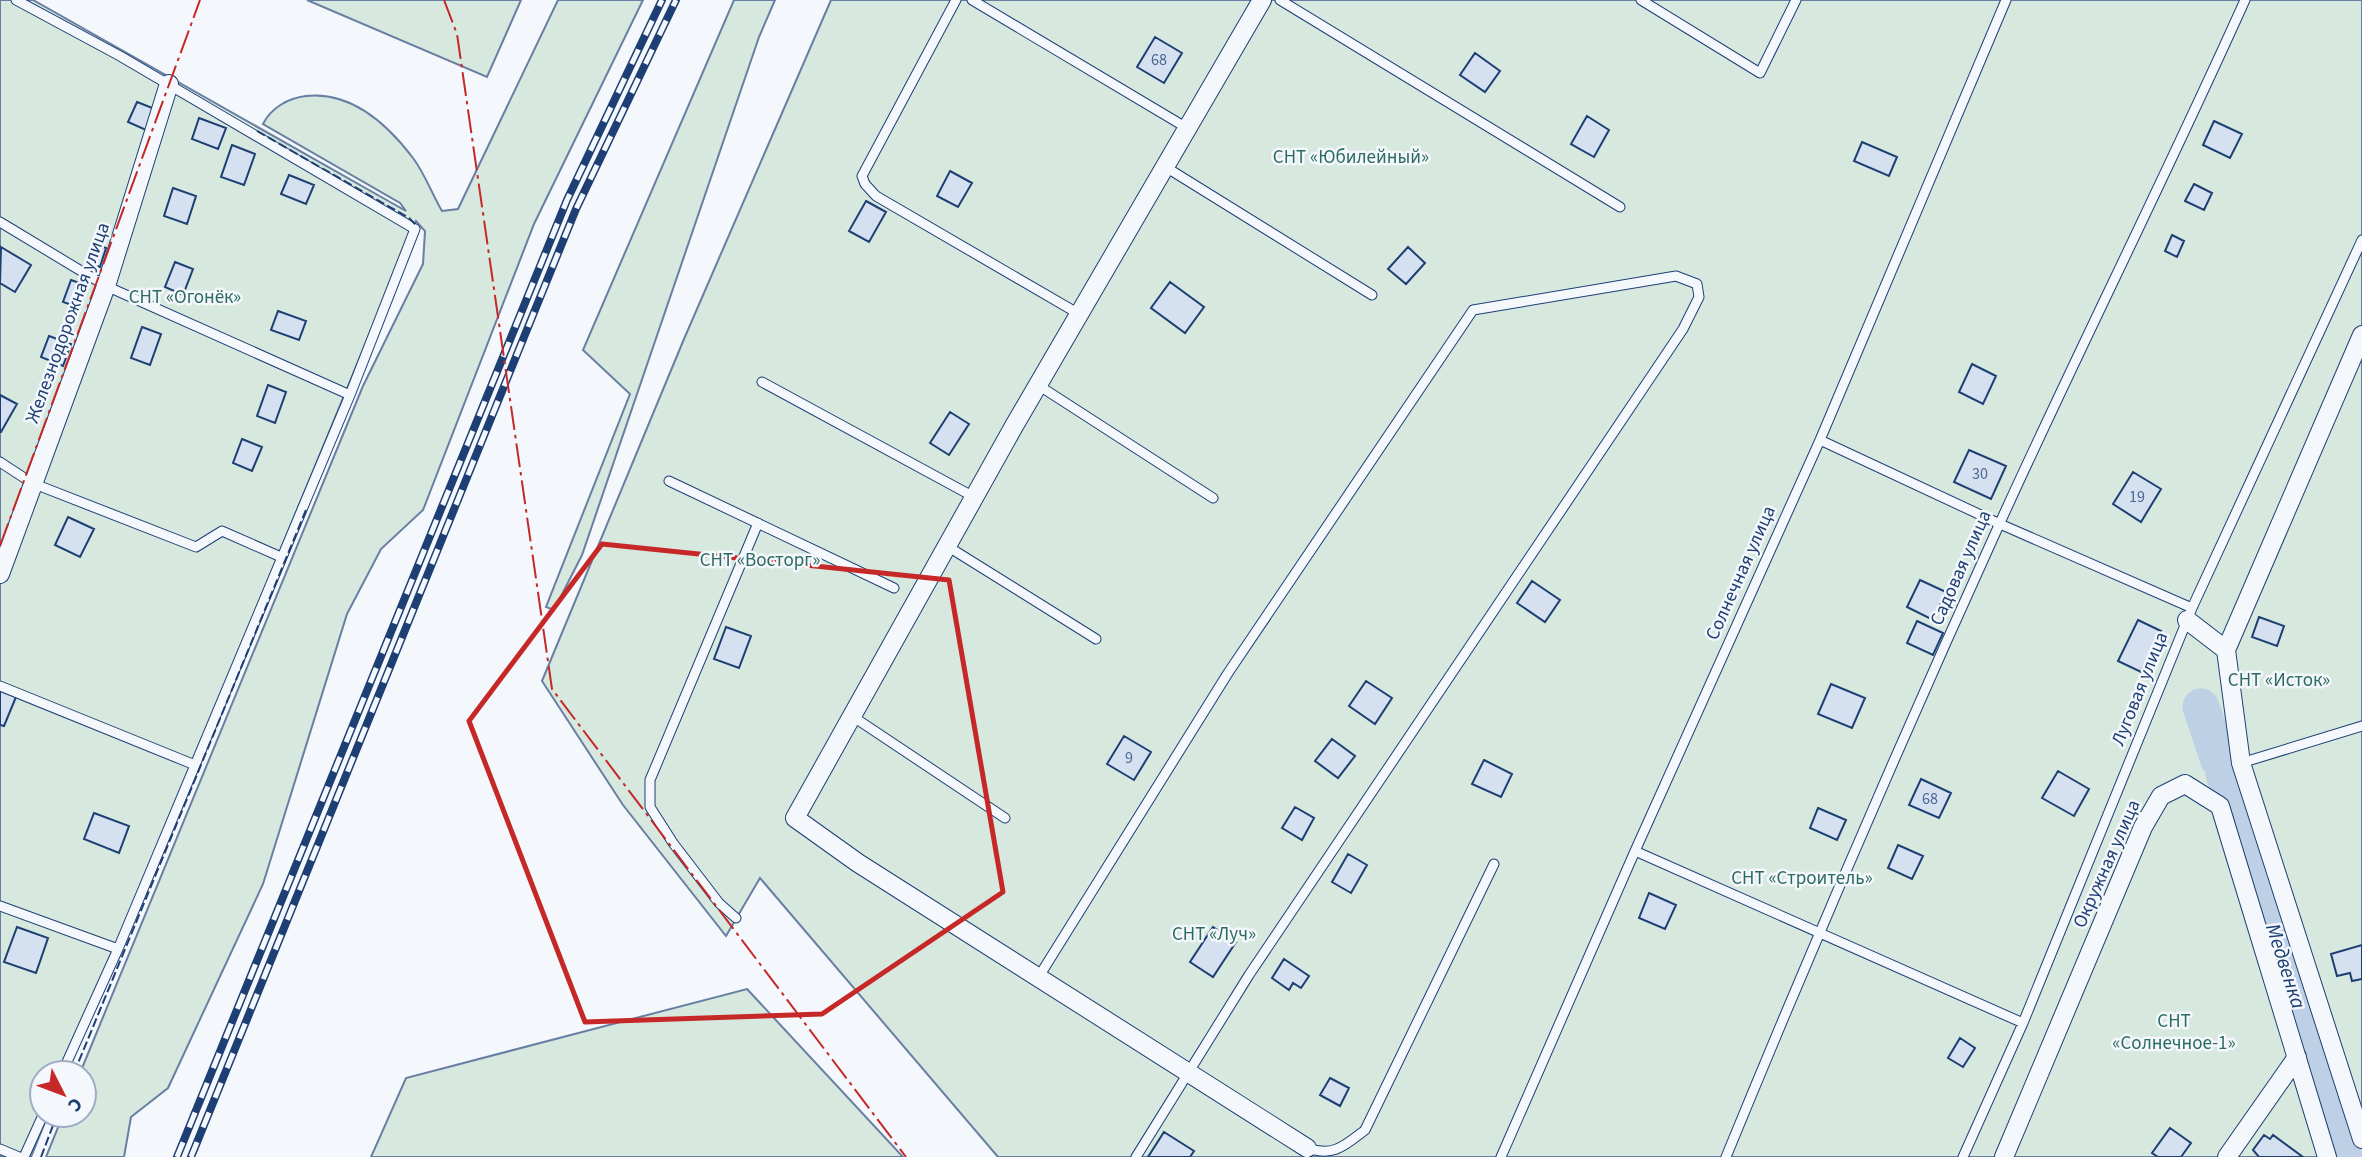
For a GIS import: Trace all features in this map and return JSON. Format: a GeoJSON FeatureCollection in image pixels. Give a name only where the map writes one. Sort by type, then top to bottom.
{"type":"FeatureCollection","features":[{"type":"Feature","properties":{"kind":"street"},"geometry":{"type":"LineString","coordinates":[[1262,0],[1038,385],[794,818],[858,863],[1307,1147]]}},
{"type":"Feature","properties":{"kind":"street","name":"Железнодорожная улица"},"geometry":{"type":"LineString","coordinates":[[0,574],[106,286],[169,84]]}},
{"type":"Feature","properties":{"kind":"street"},"geometry":{"type":"LineString","coordinates":[[2362,335],[2226,650],[2241,763],[2362,1139]]}},
{"type":"Feature","properties":{"kind":"street"},"geometry":{"type":"LineString","coordinates":[[2190,614],[2226,650]]}},
{"type":"Feature","properties":{"kind":"street","name":"Окружная улица"},"geometry":{"type":"LineString","coordinates":[[2004,1157],[2143,827],[2161,796],[2185,784],[2220,806],[2327,1157]]}},
{"type":"Feature","properties":{"kind":"street"},"geometry":{"type":"LineString","coordinates":[[2227,1157],[2297,1058]]}},
{"type":"Feature","properties":{"kind":"lane"},"geometry":{"type":"LineString","coordinates":[[16,0],[169,84],[415,229],[195,765],[68,1059]]}},
{"type":"Feature","properties":{"kind":"lane"},"geometry":{"type":"LineString","coordinates":[[956,0],[862,176],[864,184],[876,196],[1079,314]]}},
{"type":"Feature","properties":{"kind":"lane"},"geometry":{"type":"LineString","coordinates":[[972,0],[1186,128]]}},
{"type":"Feature","properties":{"kind":"lane"},"geometry":{"type":"LineString","coordinates":[[1280,0],[1620,207]]}},
{"type":"Feature","properties":{"kind":"lane"},"geometry":{"type":"LineString","coordinates":[[1641,0],[1760,74],[1796,0]]}},
{"type":"Feature","properties":{"kind":"lane","name":"Солнечная улица"},"geometry":{"type":"LineString","coordinates":[[1502,1157],[1635,851],[1820,440],[2006,0]]}},
{"type":"Feature","properties":{"kind":"lane","name":"Садовая улица"},"geometry":{"type":"LineString","coordinates":[[1726,1157],[1818,932],[2000,524],[2187,130],[2245,0]]}},
{"type":"Feature","properties":{"kind":"lane"},"geometry":{"type":"LineString","coordinates":[[1164,166],[1372,295]]}},
{"type":"Feature","properties":{"kind":"lane"},"geometry":{"type":"LineString","coordinates":[[0,222],[106,286],[349,395]]}},
{"type":"Feature","properties":{"kind":"lane","name":"Луговая улица"},"geometry":{"type":"LineString","coordinates":[[1963,1157],[2023,1023],[2190,614],[2362,240]]}},
{"type":"Feature","properties":{"kind":"lane"},"geometry":{"type":"LineString","coordinates":[[1038,978],[1228,673],[1473,310],[1676,276],[1697,284],[1699,297],[1683,329],[1250,975],[1136,1157]]}},
{"type":"Feature","properties":{"kind":"lane"},"geometry":{"type":"LineString","coordinates":[[762,382],[974,497]]}},
{"type":"Feature","properties":{"kind":"lane"},"geometry":{"type":"LineString","coordinates":[[1038,385],[1213,498]]}},
{"type":"Feature","properties":{"kind":"lane"},"geometry":{"type":"LineString","coordinates":[[1820,440],[2190,614]]}},
{"type":"Feature","properties":{"kind":"lane"},"geometry":{"type":"LineString","coordinates":[[0,462],[32,483],[195,547],[222,531],[281,557]]}},
{"type":"Feature","properties":{"kind":"lane"},"geometry":{"type":"LineString","coordinates":[[669,481],[894,588]]}},
{"type":"Feature","properties":{"kind":"lane"},"geometry":{"type":"LineString","coordinates":[[736,918],[719,903],[650,807],[650,780],[758,523]]}},
{"type":"Feature","properties":{"kind":"lane"},"geometry":{"type":"LineString","coordinates":[[947,546],[1096,639]]}},
{"type":"Feature","properties":{"kind":"lane"},"geometry":{"type":"LineString","coordinates":[[0,685],[195,765]]}},
{"type":"Feature","properties":{"kind":"lane"},"geometry":{"type":"LineString","coordinates":[[852,716],[1005,818]]}},
{"type":"Feature","properties":{"kind":"lane"},"geometry":{"type":"LineString","coordinates":[[2241,763],[2362,726]]}},
{"type":"Feature","properties":{"kind":"lane"},"geometry":{"type":"LineString","coordinates":[[1635,851],[2023,1023]]}},
{"type":"Feature","properties":{"kind":"lane"},"geometry":{"type":"LineString","coordinates":[[1307,1147],[1321,1154],[1336,1152],[1365,1130],[1494,864]]}},
{"type":"Feature","properties":{"kind":"lane"},"geometry":{"type":"LineString","coordinates":[[0,906],[118,949]]}},
{"type":"Feature","properties":{"kind":"lane"},"geometry":{"type":"LineString","coordinates":[[0,1149],[22,1157],[36,1129]]}},
{"type":"Feature","properties":{"kind":"lane"},"geometry":{"type":"LineString","coordinates":[[1336,1152],[1348,1157]]}},
{"type":"Feature","properties":{"kind":"highlighted area"},"geometry":{"type":"Polygon","coordinates":[[[602,544],[949,580],[1003,892],[822,1014],[585,1022],[469,721],[602,544]]]}},
{"type":"Feature","properties":{"kind":"green space","name":"СНТ «Огонёк»"},"geometry":{"type":"Polygon","coordinates":[[[0,0],[33,0],[406,211],[400,203],[263,124],[275,109],[299,97],[322,96],[353,105],[380,123],[403,146],[421,171],[442,211],[458,209],[558,0],[643,0],[534,224],[423,510],[381,549],[347,614],[263,884],[168,1088],[131,1117],[124,1157],[46,1157],[57,1129],[98,1129],[98,1059],[86,1059],[363,386],[423,264],[425,231],[416,221],[71,1059],[28,1059],[28,1129],[42,1129],[31,1157],[0,1157],[0,0]]]}},
{"type":"Feature","properties":{"kind":"green space"},"geometry":{"type":"Polygon","coordinates":[[[307,0],[521,0],[487,77],[307,0]]]}},
{"type":"Feature","properties":{"kind":"green space"},"geometry":{"type":"Polygon","coordinates":[[[734,0],[775,0],[759,37],[582,555],[554,610],[546,607],[630,394],[583,350],[734,0]]]}},
{"type":"Feature","properties":{"kind":"green space"},"geometry":{"type":"Polygon","coordinates":[[[831,0],[2362,0],[2362,1157],[998,1157],[760,878],[726,936],[623,805],[542,681],[684,339],[831,0]]]}},
{"type":"Feature","properties":{"kind":"green space"},"geometry":{"type":"Polygon","coordinates":[[[747,989],[903,1157],[371,1157],[406,1078],[747,989]]]}},
{"type":"Feature","properties":{"kind":"building"},"geometry":{"type":"Polygon","coordinates":[[[1155,37],[1182,53],[1164,83],[1137,67],[1155,37]]]}},
{"type":"Feature","properties":{"kind":"building"},"geometry":{"type":"Polygon","coordinates":[[[1475,53],[1500,71],[1485,92],[1460,75],[1475,53]]]}},
{"type":"Feature","properties":{"kind":"building"},"geometry":{"type":"Polygon","coordinates":[[[137,102],[155,109],[146,130],[128,122],[137,102]]]}},
{"type":"Feature","properties":{"kind":"building"},"geometry":{"type":"Polygon","coordinates":[[[1587,116],[1609,130],[1594,157],[1571,144],[1587,116]]]}},
{"type":"Feature","properties":{"kind":"building"},"geometry":{"type":"Polygon","coordinates":[[[199,118],[226,128],[218,149],[192,139],[199,118]]]}},
{"type":"Feature","properties":{"kind":"building"},"geometry":{"type":"Polygon","coordinates":[[[2214,121],[2242,134],[2230,158],[2203,145],[2214,121]]]}},
{"type":"Feature","properties":{"kind":"building"},"geometry":{"type":"Polygon","coordinates":[[[1862,142],[1897,157],[1889,176],[1854,161],[1862,142]]]}},
{"type":"Feature","properties":{"kind":"building"},"geometry":{"type":"Polygon","coordinates":[[[232,145],[255,154],[244,185],[221,177],[232,145]]]}},
{"type":"Feature","properties":{"kind":"building"},"geometry":{"type":"Polygon","coordinates":[[[950,171],[972,183],[958,207],[937,196],[950,171]]]}},
{"type":"Feature","properties":{"kind":"building"},"geometry":{"type":"Polygon","coordinates":[[[289,175],[314,185],[306,204],[281,194],[289,175]]]}},
{"type":"Feature","properties":{"kind":"building"},"geometry":{"type":"Polygon","coordinates":[[[2194,184],[2212,193],[2204,210],[2185,201],[2194,184]]]}},
{"type":"Feature","properties":{"kind":"building"},"geometry":{"type":"Polygon","coordinates":[[[173,188],[196,196],[187,224],[164,216],[173,188]]]}},
{"type":"Feature","properties":{"kind":"building"},"geometry":{"type":"Polygon","coordinates":[[[866,201],[886,212],[869,242],[849,231],[866,201]]]}},
{"type":"Feature","properties":{"kind":"building"},"geometry":{"type":"Polygon","coordinates":[[[2172,235],[2184,241],[2177,257],[2165,251],[2172,235]]]}},
{"type":"Feature","properties":{"kind":"building"},"geometry":{"type":"Polygon","coordinates":[[[93,244],[106,248],[100,267],[87,263],[93,244]]]}},
{"type":"Feature","properties":{"kind":"building"},"geometry":{"type":"Polygon","coordinates":[[[1,247],[31,265],[15,292],[0,283],[1,247]]]}},
{"type":"Feature","properties":{"kind":"building"},"geometry":{"type":"Polygon","coordinates":[[[1408,247],[1425,263],[1406,284],[1388,269],[1408,247]]]}},
{"type":"Feature","properties":{"kind":"building"},"geometry":{"type":"Polygon","coordinates":[[[175,262],[193,269],[183,295],[165,287],[175,262]]]}},
{"type":"Feature","properties":{"kind":"building"},"geometry":{"type":"Polygon","coordinates":[[[71,280],[88,286],[80,308],[63,302],[71,280]]]}},
{"type":"Feature","properties":{"kind":"building"},"geometry":{"type":"Polygon","coordinates":[[[1170,282],[1204,307],[1185,333],[1151,308],[1170,282]]]}},
{"type":"Feature","properties":{"kind":"building"},"geometry":{"type":"Polygon","coordinates":[[[278,311],[306,321],[299,340],[271,330],[278,311]]]}},
{"type":"Feature","properties":{"kind":"building"},"geometry":{"type":"Polygon","coordinates":[[[142,327],[161,334],[150,365],[131,358],[142,327]]]}},
{"type":"Feature","properties":{"kind":"building"},"geometry":{"type":"Polygon","coordinates":[[[49,336],[71,344],[63,366],[41,357],[49,336]]]}},
{"type":"Feature","properties":{"kind":"building"},"geometry":{"type":"Polygon","coordinates":[[[1972,364],[1996,376],[1983,404],[1959,392],[1972,364]]]}},
{"type":"Feature","properties":{"kind":"building"},"geometry":{"type":"Polygon","coordinates":[[[268,385],[286,392],[275,423],[257,416],[268,385]]]}},
{"type":"Feature","properties":{"kind":"building"},"geometry":{"type":"Polygon","coordinates":[[[0,395],[17,404],[1,432],[0,432],[0,395]]]}},
{"type":"Feature","properties":{"kind":"building"},"geometry":{"type":"Polygon","coordinates":[[[950,412],[969,424],[949,455],[930,443],[950,412]]]}},
{"type":"Feature","properties":{"kind":"building"},"geometry":{"type":"Polygon","coordinates":[[[242,439],[262,447],[252,471],[233,463],[242,439]]]}},
{"type":"Feature","properties":{"kind":"building"},"geometry":{"type":"Polygon","coordinates":[[[1969,450],[2006,466],[1991,499],[1954,482],[1969,450]]]}},
{"type":"Feature","properties":{"kind":"building"},"geometry":{"type":"Polygon","coordinates":[[[2133,472],[2161,489],[2141,522],[2113,504],[2133,472]]]}},
{"type":"Feature","properties":{"kind":"building"},"geometry":{"type":"Polygon","coordinates":[[[68,517],[94,529],[80,557],[55,545],[68,517]]]}},
{"type":"Feature","properties":{"kind":"building"},"geometry":{"type":"Polygon","coordinates":[[[1920,580],[1946,592],[1933,620],[1907,607],[1920,580]]]}},
{"type":"Feature","properties":{"kind":"building"},"geometry":{"type":"Polygon","coordinates":[[[1532,581],[1560,600],[1545,622],[1517,603],[1532,581]]]}},
{"type":"Feature","properties":{"kind":"building"},"geometry":{"type":"Polygon","coordinates":[[[2259,617],[2284,626],[2277,646],[2252,637],[2259,617]]]}},
{"type":"Feature","properties":{"kind":"building"},"geometry":{"type":"Polygon","coordinates":[[[2138,620],[2161,631],[2141,672],[2118,661],[2138,620]]]}},
{"type":"Feature","properties":{"kind":"building"},"geometry":{"type":"Polygon","coordinates":[[[1917,621],[1943,633],[1933,655],[1907,643],[1917,621]]]}},
{"type":"Feature","properties":{"kind":"building"},"geometry":{"type":"Polygon","coordinates":[[[726,627],[751,636],[739,668],[714,659],[726,627]]]}},
{"type":"Feature","properties":{"kind":"building"},"geometry":{"type":"Polygon","coordinates":[[[1366,681],[1392,698],[1375,724],[1349,706],[1366,681]]]}},
{"type":"Feature","properties":{"kind":"building"},"geometry":{"type":"Polygon","coordinates":[[[1831,684],[1865,698],[1852,728],[1818,714],[1831,684]]]}},
{"type":"Feature","properties":{"kind":"building"},"geometry":{"type":"Polygon","coordinates":[[[0,690],[16,697],[4,726],[0,725],[0,690]]]}},
{"type":"Feature","properties":{"kind":"building"},"geometry":{"type":"Polygon","coordinates":[[[1124,736],[1151,752],[1134,780],[1107,764],[1124,736]]]}},
{"type":"Feature","properties":{"kind":"building"},"geometry":{"type":"Polygon","coordinates":[[[1332,739],[1355,756],[1338,778],[1315,761],[1332,739]]]}},
{"type":"Feature","properties":{"kind":"building"},"geometry":{"type":"Polygon","coordinates":[[[1484,760],[1512,774],[1501,797],[1472,784],[1484,760]]]}},
{"type":"Feature","properties":{"kind":"building"},"geometry":{"type":"Polygon","coordinates":[[[2058,771],[2089,789],[2074,816],[2042,798],[2058,771]]]}},
{"type":"Feature","properties":{"kind":"building"},"geometry":{"type":"Polygon","coordinates":[[[1921,779],[1951,793],[1939,818],[1909,805],[1921,779]]]}},
{"type":"Feature","properties":{"kind":"building"},"geometry":{"type":"Polygon","coordinates":[[[1295,807],[1314,818],[1302,840],[1282,828],[1295,807]]]}},
{"type":"Feature","properties":{"kind":"building"},"geometry":{"type":"Polygon","coordinates":[[[1818,808],[1846,820],[1837,840],[1810,828],[1818,808]]]}},
{"type":"Feature","properties":{"kind":"building"},"geometry":{"type":"Polygon","coordinates":[[[94,813],[129,826],[119,853],[84,839],[94,813]]]}},
{"type":"Feature","properties":{"kind":"building"},"geometry":{"type":"Polygon","coordinates":[[[1898,845],[1923,856],[1912,879],[1888,868],[1898,845]]]}},
{"type":"Feature","properties":{"kind":"building"},"geometry":{"type":"Polygon","coordinates":[[[1348,854],[1367,865],[1351,893],[1332,882],[1348,854]]]}},
{"type":"Feature","properties":{"kind":"building"},"geometry":{"type":"Polygon","coordinates":[[[1649,893],[1676,905],[1665,929],[1639,918],[1649,893]]]}},
{"type":"Feature","properties":{"kind":"building"},"geometry":{"type":"Polygon","coordinates":[[[17,927],[48,938],[36,973],[4,962],[17,927]]]}},
{"type":"Feature","properties":{"kind":"building"},"geometry":{"type":"Polygon","coordinates":[[[1213,927],[1236,942],[1213,977],[1190,962],[1213,927]]]}},
{"type":"Feature","properties":{"kind":"building"},"geometry":{"type":"Polygon","coordinates":[[[2362,945],[2362,979],[2352,981],[2350,973],[2337,976],[2331,954],[2362,945]]]}},
{"type":"Feature","properties":{"kind":"building"},"geometry":{"type":"Polygon","coordinates":[[[1284,959],[1309,976],[1301,988],[1293,983],[1289,990],[1272,978],[1284,959]]]}},
{"type":"Feature","properties":{"kind":"building"},"geometry":{"type":"Polygon","coordinates":[[[1960,1038],[1975,1048],[1963,1067],[1948,1058],[1960,1038]]]}},
{"type":"Feature","properties":{"kind":"building"},"geometry":{"type":"Polygon","coordinates":[[[1330,1078],[1349,1088],[1340,1106],[1320,1095],[1330,1078]]]}},
{"type":"Feature","properties":{"kind":"building"},"geometry":{"type":"Polygon","coordinates":[[[2170,1128],[2191,1143],[2181,1157],[2158,1157],[2152,1153],[2170,1128]]]}},
{"type":"Feature","properties":{"kind":"building"},"geometry":{"type":"Polygon","coordinates":[[[1164,1132],[1194,1151],[1190,1157],[1148,1157],[1164,1132]]]}},
{"type":"Feature","properties":{"kind":"building"},"geometry":{"type":"Polygon","coordinates":[[[2264,1135],[2270,1139],[2273,1135],[2303,1157],[2259,1157],[2253,1150],[2264,1135]]]}},
{"type":"Feature","properties":{"kind":"waterway","name":"Медвенка"},"geometry":{"type":"LineString","coordinates":[[2201,707],[2219,760]]}},
{"type":"Feature","properties":{"kind":"waterway","name":"Медвенка"},"geometry":{"type":"LineString","coordinates":[[2224,774],[2347,1157]]}},
{"type":"Feature","properties":{"kind":"railway"},"geometry":{"type":"LineString","coordinates":[[177,1157],[567,200],[662,0]]}},
{"type":"Feature","properties":{"kind":"railway"},"geometry":{"type":"LineString","coordinates":[[191,1157],[576,209],[676,0]]}},
{"type":"Feature","properties":{"kind":"fence"},"geometry":{"type":"LineString","coordinates":[[257,131],[409,218],[416,225]]}},
{"type":"Feature","properties":{"kind":"fence"},"geometry":{"type":"LineString","coordinates":[[80,1059],[306,510]]}},
{"type":"Feature","properties":{"kind":"fence"},"geometry":{"type":"LineString","coordinates":[[41,1157],[52,1129]]}},
{"type":"Feature","properties":{"kind":"power"},"geometry":{"type":"LineString","coordinates":[[0,546],[200,0]]}},
{"type":"Feature","properties":{"kind":"power"},"geometry":{"type":"LineString","coordinates":[[444,0],[457,34],[552,689],[906,1157]]}},
{"type":"Feature","properties":{"kind":"park label","name":"СНТ «Юбилейный»"},"geometry":{"type":"Point","coordinates":[1351,157]}},
{"type":"Feature","properties":{"kind":"park label","name":"СНТ «Восторг»"},"geometry":{"type":"Point","coordinates":[760,560]}},
{"type":"Feature","properties":{"kind":"park label","name":"СНТ «Исток»"},"geometry":{"type":"Point","coordinates":[2279,680]}},
{"type":"Feature","properties":{"kind":"park label","name":"СНТ «Строитель»"},"geometry":{"type":"Point","coordinates":[1802,878]}},
{"type":"Feature","properties":{"kind":"park label","name":"СНТ «Луч»"},"geometry":{"type":"Point","coordinates":[1214,934]}},
{"type":"Feature","properties":{"kind":"park label","name":"СНТ «Солнечное-1»"},"geometry":{"type":"Point","coordinates":[2174,1032]}}]}
